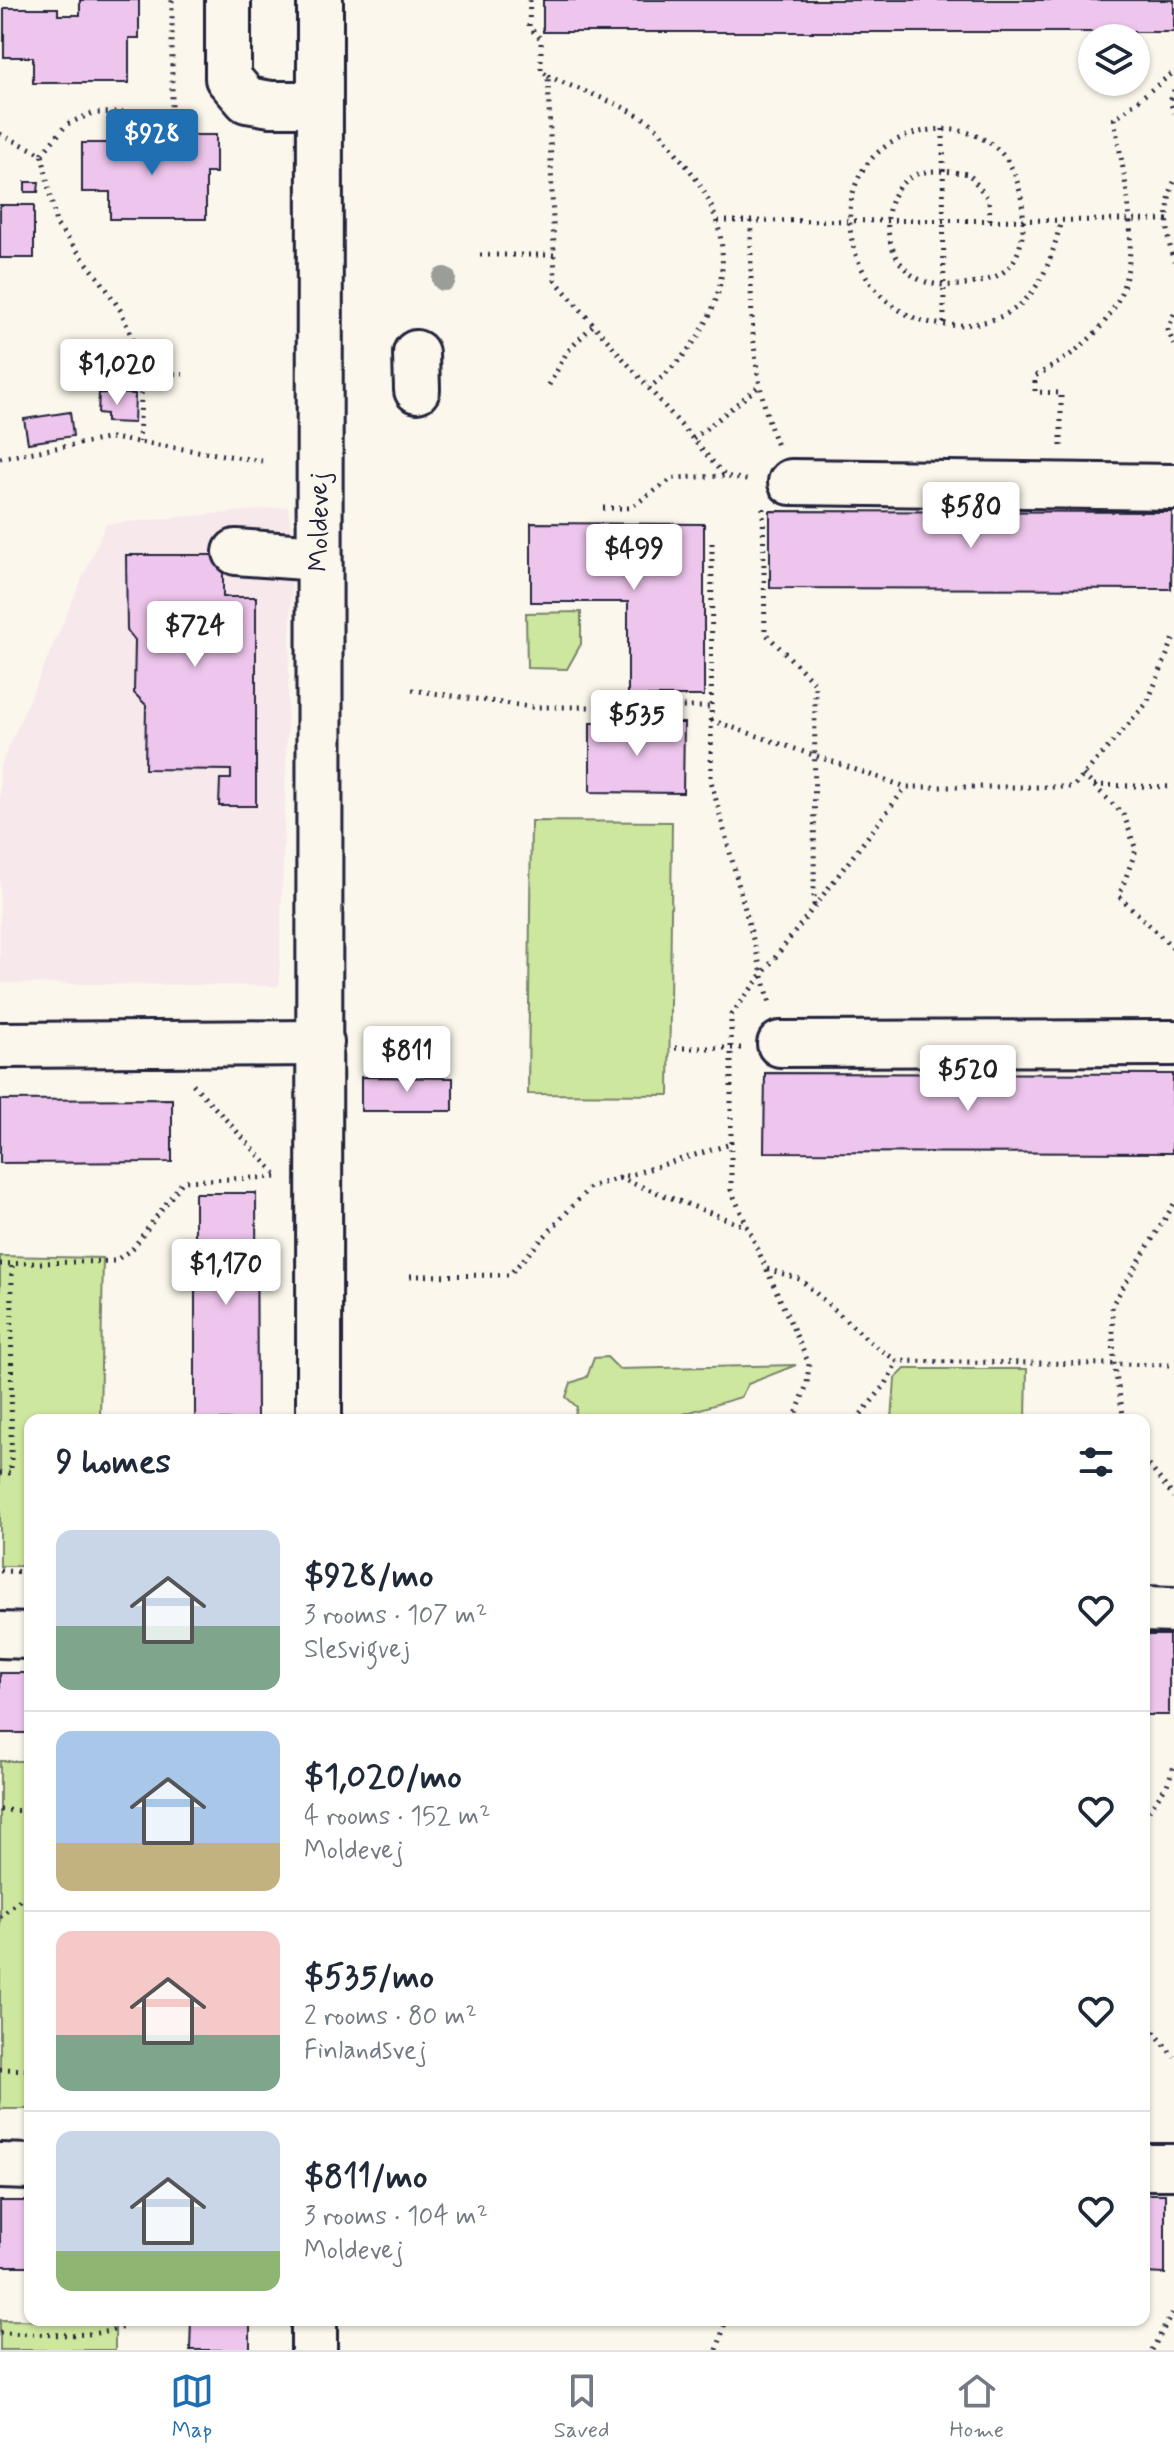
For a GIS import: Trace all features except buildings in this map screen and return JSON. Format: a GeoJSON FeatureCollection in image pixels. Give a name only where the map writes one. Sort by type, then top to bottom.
{"type":"FeatureCollection","features":[{"type":"Feature","properties":{"kind":"street"},"geometry":{"type":"LineString","coordinates":[[228,0],[228,78],[247,100],[271,104],[318,104]]}},
{"type":"Feature","properties":{"kind":"street","name":"Moldevej"},"geometry":{"type":"LineString","coordinates":[[319,1414],[300,1176],[321,1043],[320,0]]}},
{"type":"Feature","properties":{"kind":"street"},"geometry":{"type":"LineString","coordinates":[[777,482],[1174,487]]}},
{"type":"Feature","properties":{"kind":"street"},"geometry":{"type":"LineString","coordinates":[[236,552],[319,574]]}},
{"type":"Feature","properties":{"kind":"street"},"geometry":{"type":"LineString","coordinates":[[0,1045],[321,1043]]}},
{"type":"Feature","properties":{"kind":"street"},"geometry":{"type":"LineString","coordinates":[[780,1044],[1174,1043]]}},
{"type":"Feature","properties":{"kind":"street"},"geometry":{"type":"LineString","coordinates":[[1150,1609],[1174,1610]]}},
{"type":"Feature","properties":{"kind":"street"},"geometry":{"type":"LineString","coordinates":[[0,1635],[24,1636]]}},
{"type":"Feature","properties":{"kind":"street"},"geometry":{"type":"LineString","coordinates":[[0,2166],[24,2167]]}},
{"type":"Feature","properties":{"kind":"street"},"geometry":{"type":"LineString","coordinates":[[1150,2167],[1174,2167]]}},
{"type":"Feature","properties":{"kind":"street"},"geometry":{"type":"LineString","coordinates":[[314,2326],[314,2350]]}},
{"type":"Feature","properties":{"kind":"path"},"geometry":{"type":"LineString","coordinates":[[42,154],[67,124],[93,113],[172,112],[172,0]]}},
{"type":"Feature","properties":{"kind":"path"},"geometry":{"type":"LineString","coordinates":[[530,0],[529,27],[541,39],[541,71],[650,122],[700,181],[718,221],[721,272],[718,298],[703,334],[679,364],[649,388]]}},
{"type":"Feature","properties":{"kind":"path"},"geometry":{"type":"LineString","coordinates":[[1061,485],[1061,393],[1035,392],[1035,376],[1070,358],[1099,330],[1120,297],[1131,259],[1132,220],[1114,119],[1174,72]]}},
{"type":"Feature","properties":{"kind":"path"},"geometry":{"type":"LineString","coordinates":[[548,76],[555,280],[725,476]]}},
{"type":"Feature","properties":{"kind":"path"},"geometry":{"type":"LineString","coordinates":[[1174,90],[1170,101],[1174,113]]}},
{"type":"Feature","properties":{"kind":"path"},"geometry":{"type":"LineString","coordinates":[[990,220],[989,200],[969,174],[916,174],[902,184],[890,200],[888,220],[891,247],[899,261],[924,282],[990,279],[1006,270],[1015,258],[1022,220],[1021,200],[1006,157],[992,144],[969,132],[943,129],[904,137],[875,157],[851,198],[848,220],[854,252],[881,296],[909,315],[971,325],[1010,315],[1037,287],[1053,256],[1061,220]]}},
{"type":"Feature","properties":{"kind":"path"},"geometry":{"type":"LineString","coordinates":[[943,129],[944,323]]}},
{"type":"Feature","properties":{"kind":"path"},"geometry":{"type":"LineString","coordinates":[[0,134],[42,154]]}},
{"type":"Feature","properties":{"kind":"path"},"geometry":{"type":"LineString","coordinates":[[42,154],[56,224],[121,311],[142,373],[139,442]]}},
{"type":"Feature","properties":{"kind":"path"},"geometry":{"type":"LineString","coordinates":[[1174,182],[1170,191],[1170,250],[1174,261]]}},
{"type":"Feature","properties":{"kind":"path"},"geometry":{"type":"LineString","coordinates":[[718,221],[1170,220]]}},
{"type":"Feature","properties":{"kind":"path"},"geometry":{"type":"LineString","coordinates":[[751,221],[752,331],[758,387],[777,482],[765,633],[815,683],[814,907]]}},
{"type":"Feature","properties":{"kind":"path"},"geometry":{"type":"LineString","coordinates":[[480,255],[554,255]]}},
{"type":"Feature","properties":{"kind":"path"},"geometry":{"type":"LineString","coordinates":[[1174,314],[1168,330],[1174,345]]}},
{"type":"Feature","properties":{"kind":"path"},"geometry":{"type":"LineString","coordinates":[[549,385],[567,352],[593,324]]}},
{"type":"Feature","properties":{"kind":"path"},"geometry":{"type":"LineString","coordinates":[[142,373],[183,374]]}},
{"type":"Feature","properties":{"kind":"path"},"geometry":{"type":"LineString","coordinates":[[693,439],[758,387]]}},
{"type":"Feature","properties":{"kind":"path"},"geometry":{"type":"LineString","coordinates":[[0,458],[112,438],[262,461]]}},
{"type":"Feature","properties":{"kind":"path"},"geometry":{"type":"LineString","coordinates":[[603,508],[630,508],[673,478],[725,476],[777,482]]}},
{"type":"Feature","properties":{"kind":"path"},"geometry":{"type":"LineString","coordinates":[[675,1048],[776,1048],[780,1044],[711,781],[712,543]]}},
{"type":"Feature","properties":{"kind":"path"},"geometry":{"type":"LineString","coordinates":[[711,720],[906,787],[1073,787],[1147,703],[1174,638]]}},
{"type":"Feature","properties":{"kind":"path"},"geometry":{"type":"LineString","coordinates":[[412,690],[531,707],[711,707]]}},
{"type":"Feature","properties":{"kind":"path"},"geometry":{"type":"LineString","coordinates":[[1083,775],[1124,815],[1136,850],[1119,896],[1174,949]]}},
{"type":"Feature","properties":{"kind":"path"},"geometry":{"type":"LineString","coordinates":[[1093,785],[1174,787]]}},
{"type":"Feature","properties":{"kind":"path"},"geometry":{"type":"LineString","coordinates":[[796,1414],[807,1384],[809,1364],[731,1190],[731,1015],[906,787]]}},
{"type":"Feature","properties":{"kind":"path"},"geometry":{"type":"LineString","coordinates":[[182,1072],[300,1176]]}},
{"type":"Feature","properties":{"kind":"path"},"geometry":{"type":"LineString","coordinates":[[410,1276],[509,1275],[590,1187],[731,1144]]}},
{"type":"Feature","properties":{"kind":"path"},"geometry":{"type":"LineString","coordinates":[[0,1264],[115,1261],[133,1248],[183,1181],[300,1176]]}},
{"type":"Feature","properties":{"kind":"path"},"geometry":{"type":"LineString","coordinates":[[619,1178],[748,1227]]}},
{"type":"Feature","properties":{"kind":"path"},"geometry":{"type":"LineString","coordinates":[[1123,1414],[1114,1364],[1112,1305],[1174,1204]]}},
{"type":"Feature","properties":{"kind":"path"},"geometry":{"type":"LineString","coordinates":[[0,1473],[11,1473],[12,1264]]}},
{"type":"Feature","properties":{"kind":"path"},"geometry":{"type":"LineString","coordinates":[[766,1269],[800,1279],[875,1346],[897,1361],[1174,1365]]}},
{"type":"Feature","properties":{"kind":"path"},"geometry":{"type":"LineString","coordinates":[[861,1414],[886,1384],[897,1361]]}},
{"type":"Feature","properties":{"kind":"path"},"geometry":{"type":"LineString","coordinates":[[1150,1467],[1174,1497]]}},
{"type":"Feature","properties":{"kind":"path"},"geometry":{"type":"LineString","coordinates":[[0,1571],[24,1572]]}},
{"type":"Feature","properties":{"kind":"path"},"geometry":{"type":"LineString","coordinates":[[1150,1809],[1167,1785],[1174,1766]]}},
{"type":"Feature","properties":{"kind":"path"},"geometry":{"type":"LineString","coordinates":[[0,1810],[24,1811]]}},
{"type":"Feature","properties":{"kind":"path"},"geometry":{"type":"LineString","coordinates":[[0,1917],[24,1896]]}},
{"type":"Feature","properties":{"kind":"path"},"geometry":{"type":"LineString","coordinates":[[1150,2027],[1174,2057]]}},
{"type":"Feature","properties":{"kind":"path"},"geometry":{"type":"LineString","coordinates":[[0,2069],[24,2070]]}},
{"type":"Feature","properties":{"kind":"path"},"geometry":{"type":"LineString","coordinates":[[1152,2350],[1174,2310]]}},
{"type":"Feature","properties":{"kind":"path"},"geometry":{"type":"LineString","coordinates":[[0,2333],[97,2333],[127,2326]]}},
{"type":"Feature","properties":{"kind":"path"},"geometry":{"type":"LineString","coordinates":[[717,2350],[724,2326]]}},
{"type":"Feature","properties":{"kind":"shaded area"},"geometry":{"type":"Polygon","coordinates":[[[288,507],[293,542],[279,986],[0,983],[0,767],[106,524],[288,507]]]}},
{"type":"Feature","properties":{"kind":"green space"},"geometry":{"type":"Polygon","coordinates":[[[581,612],[581,644],[567,669],[527,668],[526,613],[581,612]]]}},
{"type":"Feature","properties":{"kind":"green space"},"geometry":{"type":"Polygon","coordinates":[[[531,821],[672,822],[669,1095],[528,1094],[531,821]]]}},
{"type":"Feature","properties":{"kind":"green space"},"geometry":{"type":"Polygon","coordinates":[[[0,1256],[103,1258],[100,1414],[24,1414],[24,1566],[0,1566],[0,1256]]]}},
{"type":"Feature","properties":{"kind":"green space"},"geometry":{"type":"Polygon","coordinates":[[[607,1357],[619,1369],[796,1365],[748,1384],[741,1397],[683,1414],[575,1414],[577,1407],[566,1397],[571,1383],[587,1377],[594,1358],[607,1357]]]}},
{"type":"Feature","properties":{"kind":"green space"},"geometry":{"type":"Polygon","coordinates":[[[905,1369],[1027,1369],[1026,1414],[892,1414],[895,1379],[905,1369]]]}},
{"type":"Feature","properties":{"kind":"green space"},"geometry":{"type":"Polygon","coordinates":[[[0,1761],[24,1761],[24,2109],[0,2109],[0,1761]]]}},
{"type":"Feature","properties":{"kind":"green space"},"geometry":{"type":"Polygon","coordinates":[[[0,2320],[24,2320],[24,2326],[115,2326],[115,2350],[0,2350],[0,2320]]]}}]}
